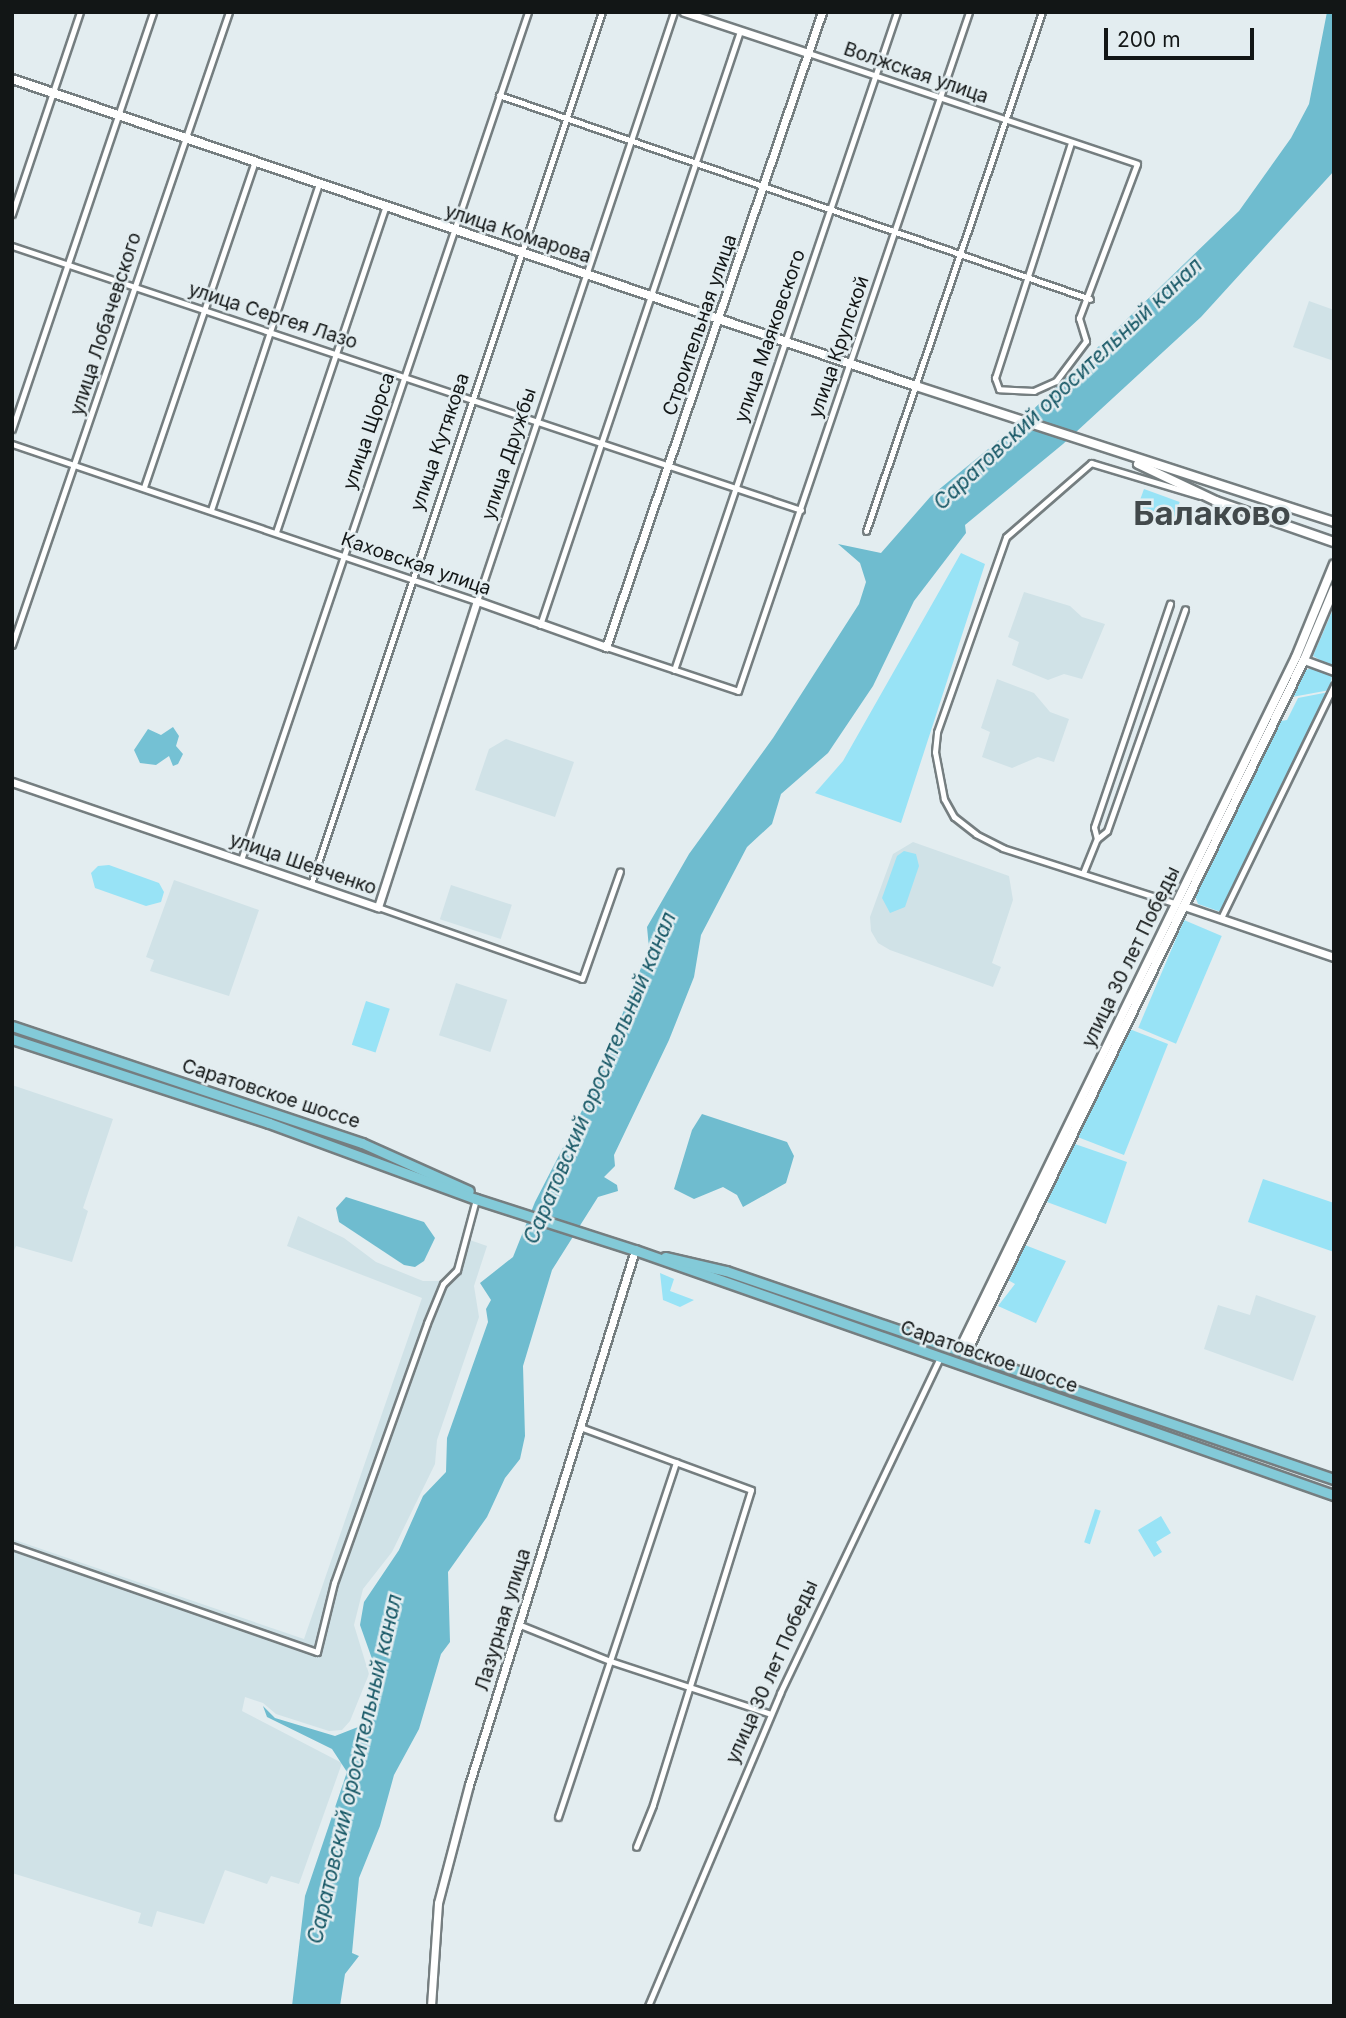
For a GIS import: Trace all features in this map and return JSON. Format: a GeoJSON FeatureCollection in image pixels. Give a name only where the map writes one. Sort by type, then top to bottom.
{"type":"FeatureCollection","features":[{"type":"Feature","properties":{"kind":"main road","name":"улица Комарова"},"geometry":{"type":"LineString","coordinates":[[12,79],[1097,446]]}},
{"type":"Feature","properties":{"kind":"main road"},"geometry":{"type":"LineString","coordinates":[[1097,446],[1216,501],[1334,542]]}},
{"type":"Feature","properties":{"kind":"main road"},"geometry":{"type":"LineString","coordinates":[[1097,446],[1192,474],[1334,523]]}},
{"type":"Feature","properties":{"kind":"main road"},"geometry":{"type":"LineString","coordinates":[[1187,488],[1192,474]]}},
{"type":"Feature","properties":{"kind":"main road","name":"улица 30 лет Победы"},"geometry":{"type":"LineString","coordinates":[[962,1352],[1300,658],[1334,564]]}},
{"type":"Feature","properties":{"kind":"main road"},"geometry":{"type":"LineString","coordinates":[[1300,658],[1334,589]]}},
{"type":"Feature","properties":{"kind":"main road","name":"Саратовское шоссе"},"geometry":{"type":"LineString","coordinates":[[12,1026],[399,1159],[512,1210]]}},
{"type":"Feature","properties":{"kind":"main road","name":"Саратовское шоссе"},"geometry":{"type":"LineString","coordinates":[[12,1039],[476,1199],[680,1264],[957,1364],[1334,1494]]}},
{"type":"Feature","properties":{"kind":"main road"},"geometry":{"type":"LineString","coordinates":[[390,1168],[398,1167],[399,1159]]}},
{"type":"Feature","properties":{"kind":"main road","name":"Саратовское шоссе"},"geometry":{"type":"LineString","coordinates":[[680,1264],[726,1271],[1334,1479]]}},
{"type":"Feature","properties":{"kind":"main road"},"geometry":{"type":"LineString","coordinates":[[957,1364],[962,1352]]}},
{"type":"Feature","properties":{"kind":"main road"},"geometry":{"type":"LineString","coordinates":[[1148,1430],[1152,1417]]}},
{"type":"Feature","properties":{"kind":"street"},"geometry":{"type":"LineString","coordinates":[[12,214],[80,12]]}},
{"type":"Feature","properties":{"kind":"street"},"geometry":{"type":"LineString","coordinates":[[12,429],[153,12]]}},
{"type":"Feature","properties":{"kind":"street","name":"улица Лобачевского"},"geometry":{"type":"LineString","coordinates":[[12,645],[75,468],[134,286],[229,12]]}},
{"type":"Feature","properties":{"kind":"street","name":"улица Щорса"},"geometry":{"type":"LineString","coordinates":[[241,860],[528,12]]}},
{"type":"Feature","properties":{"kind":"street","name":"улица Кутякова"},"geometry":{"type":"LineString","coordinates":[[311,884],[410,578],[602,12]]}},
{"type":"Feature","properties":{"kind":"street","name":"улица Дружбы"},"geometry":{"type":"LineString","coordinates":[[378,907],[674,12]]}},
{"type":"Feature","properties":{"kind":"street","name":"Волжская улица"},"geometry":{"type":"LineString","coordinates":[[684,12],[1136,164],[1090,299]]}},
{"type":"Feature","properties":{"kind":"street","name":"Строительная улица"},"geometry":{"type":"LineString","coordinates":[[606,647],[822,12]]}},
{"type":"Feature","properties":{"kind":"street","name":"улица Маяковского"},"geometry":{"type":"LineString","coordinates":[[674,670],[897,12]]}},
{"type":"Feature","properties":{"kind":"street","name":"улица Крупской"},"geometry":{"type":"LineString","coordinates":[[737,691],[802,510],[969,12]]}},
{"type":"Feature","properties":{"kind":"street"},"geometry":{"type":"LineString","coordinates":[[866,530],[1042,12]]}},
{"type":"Feature","properties":{"kind":"street"},"geometry":{"type":"LineString","coordinates":[[540,625],[740,32]]}},
{"type":"Feature","properties":{"kind":"street"},"geometry":{"type":"LineString","coordinates":[[499,95],[566,120],[1027,276],[1090,299],[1079,318],[1086,341],[1056,381],[1034,391],[999,389],[995,378],[1027,276],[1071,143]]}},
{"type":"Feature","properties":{"kind":"street"},"geometry":{"type":"LineString","coordinates":[[144,487],[255,161]]}},
{"type":"Feature","properties":{"kind":"street"},"geometry":{"type":"LineString","coordinates":[[211,510],[319,183]]}},
{"type":"Feature","properties":{"kind":"street"},"geometry":{"type":"LineString","coordinates":[[276,532],[386,206]]}},
{"type":"Feature","properties":{"kind":"street","name":"улица Сергея Лазо"},"geometry":{"type":"LineString","coordinates":[[12,246],[802,510]]}},
{"type":"Feature","properties":{"kind":"street","name":"Каховская улица"},"geometry":{"type":"LineString","coordinates":[[12,444],[75,468],[85,467],[737,691]]}},
{"type":"Feature","properties":{"kind":"street"},"geometry":{"type":"LineString","coordinates":[[78,459],[85,467]]}},
{"type":"Feature","properties":{"kind":"street"},"geometry":{"type":"LineString","coordinates":[[1216,501],[1091,464],[1006,537],[937,732],[936,776],[954,817],[1003,848],[1334,957]]}},
{"type":"Feature","properties":{"kind":"street"},"geometry":{"type":"LineString","coordinates":[[1154,483],[1160,480],[1158,472]]}},
{"type":"Feature","properties":{"kind":"street"},"geometry":{"type":"LineString","coordinates":[[1097,839],[1094,827],[1170,604]]}},
{"type":"Feature","properties":{"kind":"street"},"geometry":{"type":"LineString","coordinates":[[1083,873],[1097,839],[1107,831],[1185,609]]}},
{"type":"Feature","properties":{"kind":"street"},"geometry":{"type":"LineString","coordinates":[[1300,658],[1334,671]]}},
{"type":"Feature","properties":{"kind":"street"},"geometry":{"type":"LineString","coordinates":[[1221,918],[1334,685]]}},
{"type":"Feature","properties":{"kind":"street","name":"улица Шевченко"},"geometry":{"type":"LineString","coordinates":[[12,782],[582,979],[620,871]]}},
{"type":"Feature","properties":{"kind":"street"},"geometry":{"type":"LineString","coordinates":[[12,1546],[317,1652],[334,1583],[427,1323],[443,1284],[457,1270],[476,1199]]}},
{"type":"Feature","properties":{"kind":"street","name":"Лазурная улица"},"geometry":{"type":"LineString","coordinates":[[430,2006],[438,1903],[519,1624],[635,1250]]}},
{"type":"Feature","properties":{"kind":"street","name":"улица 30 лет Победы"},"geometry":{"type":"LineString","coordinates":[[648,2006],[771,1714],[940,1358]]}},
{"type":"Feature","properties":{"kind":"street"},"geometry":{"type":"LineString","coordinates":[[580,1427],[751,1490],[690,1688],[636,1847]]}},
{"type":"Feature","properties":{"kind":"street"},"geometry":{"type":"LineString","coordinates":[[558,1816],[676,1462]]}},
{"type":"Feature","properties":{"kind":"street"},"geometry":{"type":"LineString","coordinates":[[519,1624],[610,1661],[771,1714]]}},
{"type":"Feature","properties":{"kind":"shaded area"},"geometry":{"type":"Polygon","coordinates":[[[1309,301],[1334,310],[1334,361],[1293,347],[1309,301]]]}},
{"type":"Feature","properties":{"kind":"shaded area"},"geometry":{"type":"Polygon","coordinates":[[[1144,489],[1180,502],[1173,521],[1137,508],[1144,489]]]}},
{"type":"Feature","properties":{"kind":"shaded area"},"geometry":{"type":"Polygon","coordinates":[[[961,553],[985,564],[901,823],[815,793],[843,761],[961,553]]]}},
{"type":"Feature","properties":{"kind":"shaded area"},"geometry":{"type":"Polygon","coordinates":[[[1024,592],[1070,606],[1082,617],[1105,624],[1082,679],[1064,674],[1048,680],[1012,665],[1019,642],[1008,637],[1024,592]]]}},
{"type":"Feature","properties":{"kind":"shaded area"},"geometry":{"type":"Polygon","coordinates":[[[1334,607],[1334,668],[1313,656],[1334,607]]]}},
{"type":"Feature","properties":{"kind":"shaded area"},"geometry":{"type":"Polygon","coordinates":[[[1314,667],[1332,674],[1330,690],[1292,697],[1306,670],[1314,667]]]}},
{"type":"Feature","properties":{"kind":"shaded area"},"geometry":{"type":"Polygon","coordinates":[[[997,679],[1034,693],[1050,712],[1069,719],[1054,762],[1038,757],[1012,768],[982,757],[990,732],[981,728],[997,679]]]}},
{"type":"Feature","properties":{"kind":"shaded area"},"geometry":{"type":"Polygon","coordinates":[[[1329,692],[1221,912],[1198,904],[1195,896],[1281,721],[1287,720],[1298,698],[1329,692]]]}},
{"type":"Feature","properties":{"kind":"shaded area"},"geometry":{"type":"Polygon","coordinates":[[[173,727],[179,736],[176,746],[183,754],[178,764],[173,766],[169,756],[156,765],[140,763],[134,750],[148,729],[161,735],[173,727]]]}},
{"type":"Feature","properties":{"kind":"shaded area"},"geometry":{"type":"Polygon","coordinates":[[[506,739],[574,762],[555,817],[475,790],[489,749],[506,739]]]}},
{"type":"Feature","properties":{"kind":"shaded area"},"geometry":{"type":"Polygon","coordinates":[[[913,842],[1009,876],[1013,900],[992,963],[1001,967],[993,987],[890,950],[878,943],[871,931],[870,917],[893,854],[913,842]]]}},
{"type":"Feature","properties":{"kind":"shaded area"},"geometry":{"type":"Polygon","coordinates":[[[904,851],[916,854],[919,866],[905,907],[890,913],[882,898],[897,856],[904,851]]]}},
{"type":"Feature","properties":{"kind":"shaded area"},"geometry":{"type":"Polygon","coordinates":[[[109,865],[159,883],[164,892],[161,902],[146,906],[95,888],[91,873],[98,866],[109,865]]]}},
{"type":"Feature","properties":{"kind":"shaded area"},"geometry":{"type":"Polygon","coordinates":[[[174,880],[259,910],[229,996],[150,971],[154,960],[146,957],[174,880]]]}},
{"type":"Feature","properties":{"kind":"shaded area"},"geometry":{"type":"Polygon","coordinates":[[[451,885],[512,905],[501,939],[440,919],[451,885]]]}},
{"type":"Feature","properties":{"kind":"shaded area"},"geometry":{"type":"Polygon","coordinates":[[[1184,920],[1222,936],[1176,1044],[1138,1028],[1184,920]]]}},
{"type":"Feature","properties":{"kind":"shaded area"},"geometry":{"type":"Polygon","coordinates":[[[456,983],[507,1000],[490,1052],[439,1035],[456,983]]]}},
{"type":"Feature","properties":{"kind":"shaded area"},"geometry":{"type":"Polygon","coordinates":[[[366,1001],[390,1009],[376,1052],[352,1045],[366,1001]]]}},
{"type":"Feature","properties":{"kind":"shaded area"},"geometry":{"type":"Polygon","coordinates":[[[1132,1030],[1168,1044],[1124,1155],[1075,1136],[1126,1031],[1132,1030]]]}},
{"type":"Feature","properties":{"kind":"shaded area"},"geometry":{"type":"Polygon","coordinates":[[[12,1085],[113,1119],[83,1208],[88,1211],[72,1262],[16,1246],[12,1255],[12,1085]]]}},
{"type":"Feature","properties":{"kind":"shaded area"},"geometry":{"type":"Polygon","coordinates":[[[1075,1144],[1127,1162],[1106,1224],[1047,1202],[1075,1144]]]}},
{"type":"Feature","properties":{"kind":"shaded area"},"geometry":{"type":"Polygon","coordinates":[[[1263,1179],[1334,1203],[1334,1252],[1248,1222],[1263,1179]]]}},
{"type":"Feature","properties":{"kind":"shaded area"},"geometry":{"type":"Polygon","coordinates":[[[298,1216],[344,1238],[376,1262],[423,1281],[445,1281],[456,1266],[464,1238],[487,1246],[474,1286],[479,1317],[437,1440],[435,1464],[392,1552],[363,1589],[354,1625],[369,1674],[350,1721],[342,1730],[329,1731],[276,1714],[263,1703],[245,1697],[242,1711],[342,1763],[299,1884],[271,1876],[267,1884],[225,1870],[204,1924],[157,1911],[152,1927],[138,1923],[141,1913],[12,1873],[12,1539],[304,1639],[422,1298],[287,1246],[298,1216]]]}},
{"type":"Feature","properties":{"kind":"shaded area"},"geometry":{"type":"Polygon","coordinates":[[[1025,1245],[1066,1261],[1036,1323],[998,1306],[1015,1284],[1008,1280],[1025,1245]]]}},
{"type":"Feature","properties":{"kind":"shaded area"},"geometry":{"type":"Polygon","coordinates":[[[660,1273],[674,1279],[670,1291],[694,1300],[680,1307],[663,1300],[660,1273]]]}},
{"type":"Feature","properties":{"kind":"shaded area"},"geometry":{"type":"Polygon","coordinates":[[[1256,1295],[1316,1316],[1293,1381],[1204,1349],[1218,1305],[1250,1315],[1256,1295]]]}},
{"type":"Feature","properties":{"kind":"shaded area"},"geometry":{"type":"Polygon","coordinates":[[[1095,1509],[1101,1511],[1090,1544],[1084,1542],[1095,1509]]]}},
{"type":"Feature","properties":{"kind":"shaded area"},"geometry":{"type":"Polygon","coordinates":[[[1161,1516],[1171,1533],[1156,1542],[1162,1552],[1154,1557],[1138,1530],[1161,1516]]]}},
{"type":"Feature","properties":{"kind":"water","name":"Саратовский оросительный канал"},"geometry":{"type":"Polygon","coordinates":[[[1327,12],[1334,12],[1334,171],[1201,317],[1063,444],[965,525],[966,533],[914,601],[873,686],[828,753],[781,794],[772,824],[747,847],[701,935],[694,977],[669,1040],[614,1155],[615,1166],[604,1177],[617,1185],[618,1191],[598,1197],[552,1270],[523,1366],[525,1436],[520,1459],[505,1478],[487,1517],[448,1572],[450,1642],[441,1654],[419,1729],[394,1775],[380,1826],[359,1878],[352,1953],[359,1956],[345,1974],[340,2006],[292,2006],[305,1896],[347,1772],[332,1749],[267,1717],[263,1706],[275,1718],[335,1736],[358,1727],[382,1687],[360,1625],[364,1602],[399,1550],[423,1496],[446,1472],[447,1438],[488,1322],[486,1309],[491,1300],[480,1283],[513,1257],[535,1202],[589,1097],[649,948],[647,927],[689,854],[773,738],[859,604],[866,582],[860,563],[838,544],[881,553],[931,496],[1015,427],[1239,211],[1291,138],[1309,104],[1327,12]]]}},
{"type":"Feature","properties":{"kind":"water"},"geometry":{"type":"Polygon","coordinates":[[[702,1114],[787,1142],[794,1156],[786,1183],[743,1207],[737,1195],[723,1187],[694,1199],[674,1189],[692,1130],[702,1114]]]}},
{"type":"Feature","properties":{"kind":"water"},"geometry":{"type":"Polygon","coordinates":[[[346,1197],[424,1222],[435,1238],[424,1261],[415,1267],[404,1265],[339,1222],[336,1208],[346,1197]]]}},
{"type":"Feature","properties":{"kind":"district","name":"Балаково"},"geometry":{"type":"Point","coordinates":[1212,514]}}]}
